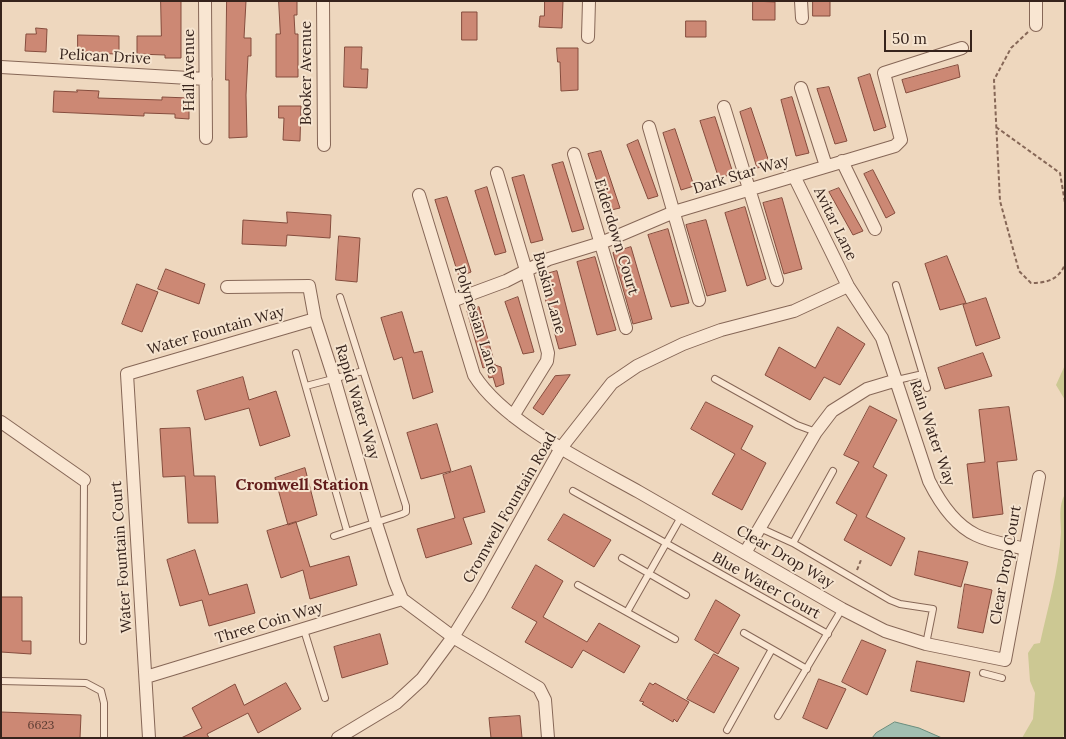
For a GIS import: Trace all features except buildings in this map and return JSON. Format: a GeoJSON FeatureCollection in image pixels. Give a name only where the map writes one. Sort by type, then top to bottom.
{"type":"FeatureCollection","features":[{"type":"Feature","properties":{"kind":"street","name":"Hall Avenue"},"geometry":{"type":"LineString","coordinates":[[206,1],[206,138]]}},
{"type":"Feature","properties":{"kind":"street","name":"Booker Avenue"},"geometry":{"type":"LineString","coordinates":[[323,1],[324,145]]}},
{"type":"Feature","properties":{"kind":"street"},"geometry":{"type":"LineString","coordinates":[[588,37],[589,1]]}},
{"type":"Feature","properties":{"kind":"street"},"geometry":{"type":"LineString","coordinates":[[802,1],[802,18]]}},
{"type":"Feature","properties":{"kind":"street"},"geometry":{"type":"LineString","coordinates":[[1036,1],[1036,25]]}},
{"type":"Feature","properties":{"kind":"street","name":"Dark Star Way"},"geometry":{"type":"LineString","coordinates":[[452,301],[506,281],[549,259],[601,243],[674,212],[895,146],[901,140],[884,73],[962,48]]}},
{"type":"Feature","properties":{"kind":"street","name":"Pelican Drive"},"geometry":{"type":"LineString","coordinates":[[1,67],[206,79]]}},
{"type":"Feature","properties":{"kind":"street"},"geometry":{"type":"LineString","coordinates":[[802,88],[826,166]]}},
{"type":"Feature","properties":{"kind":"street"},"geometry":{"type":"LineString","coordinates":[[724,107],[777,280]]}},
{"type":"Feature","properties":{"kind":"street"},"geometry":{"type":"LineString","coordinates":[[648,127],[699,300]]}},
{"type":"Feature","properties":{"kind":"street","name":"Eiderdown Court"},"geometry":{"type":"LineString","coordinates":[[574,154],[626,328]]}},
{"type":"Feature","properties":{"kind":"street"},"geometry":{"type":"LineString","coordinates":[[842,161],[874,229]]}},
{"type":"Feature","properties":{"kind":"street","name":"Buskin Lane"},"geometry":{"type":"LineString","coordinates":[[497,173],[548,353],[547,361],[513,416]]}},
{"type":"Feature","properties":{"kind":"street","name":"Avitar Lane"},"geometry":{"type":"LineString","coordinates":[[794,176],[848,286]]}},
{"type":"Feature","properties":{"kind":"street","name":"Polynesian Lane"},"geometry":{"type":"LineString","coordinates":[[419,195],[474,374],[482,387],[513,416],[561,448]]}},
{"type":"Feature","properties":{"kind":"street","name":"Rapid Water Way"},"geometry":{"type":"LineString","coordinates":[[227,287],[309,286],[315,319],[376,523],[402,599]]}},
{"type":"Feature","properties":{"kind":"street","name":"Rain Water Way"},"geometry":{"type":"LineString","coordinates":[[848,286],[882,338],[929,481],[938,500],[956,520],[976,535],[1025,549]]}},
{"type":"Feature","properties":{"kind":"street","name":"Cromwell Fountain Road"},"geometry":{"type":"LineString","coordinates":[[338,738],[396,703],[422,679],[453,637],[479,595],[561,448],[612,383],[637,366],[682,344],[721,330],[794,311],[848,286]]}},
{"type":"Feature","properties":{"kind":"street","name":"Water Fountain Way"},"geometry":{"type":"LineString","coordinates":[[127,374],[315,319]]}},
{"type":"Feature","properties":{"kind":"street","name":"Water Fountain Court"},"geometry":{"type":"LineString","coordinates":[[127,374],[149,738]]}},
{"type":"Feature","properties":{"kind":"street"},"geometry":{"type":"LineString","coordinates":[[745,553],[816,432],[832,411],[867,389],[896,380]]}},
{"type":"Feature","properties":{"kind":"street"},"geometry":{"type":"LineString","coordinates":[[1,422],[84,480]]}},
{"type":"Feature","properties":{"kind":"street","name":"Clear Drop Way"},"geometry":{"type":"LineString","coordinates":[[561,448],[842,609],[885,631],[926,644],[1006,660]]}},
{"type":"Feature","properties":{"kind":"street","name":"Clear Drop Court"},"geometry":{"type":"LineString","coordinates":[[1006,660],[1038,477]]}},
{"type":"Feature","properties":{"kind":"street"},"geometry":{"type":"LineString","coordinates":[[402,599],[453,637],[539,688],[545,700],[548,738]]}},
{"type":"Feature","properties":{"kind":"street","name":"Three Coin Way"},"geometry":{"type":"LineString","coordinates":[[146,678],[402,599]]}},
{"type":"Feature","properties":{"kind":"lane"},"geometry":{"type":"LineString","coordinates":[[896,284],[927,388]]}},
{"type":"Feature","properties":{"kind":"lane"},"geometry":{"type":"LineString","coordinates":[[334,536],[406,512],[406,506],[340,297]]}},
{"type":"Feature","properties":{"kind":"lane"},"geometry":{"type":"LineString","coordinates":[[296,354],[348,532]]}},
{"type":"Feature","properties":{"kind":"lane"},"geometry":{"type":"LineString","coordinates":[[306,386],[363,371]]}},
{"type":"Feature","properties":{"kind":"lane"},"geometry":{"type":"LineString","coordinates":[[896,380],[923,374]]}},
{"type":"Feature","properties":{"kind":"lane"},"geometry":{"type":"LineString","coordinates":[[715,379],[797,425],[816,432]]}},
{"type":"Feature","properties":{"kind":"lane"},"geometry":{"type":"LineString","coordinates":[[793,543],[833,471]]}},
{"type":"Feature","properties":{"kind":"lane"},"geometry":{"type":"LineString","coordinates":[[83,641],[84,480]]}},
{"type":"Feature","properties":{"kind":"lane","name":"Blue Water Court"},"geometry":{"type":"LineString","coordinates":[[573,492],[828,634],[842,609]]}},
{"type":"Feature","properties":{"kind":"lane"},"geometry":{"type":"LineString","coordinates":[[627,612],[681,517]]}},
{"type":"Feature","properties":{"kind":"lane"},"geometry":{"type":"LineString","coordinates":[[760,528],[793,543],[890,600],[900,604],[933,609],[926,644]]}},
{"type":"Feature","properties":{"kind":"lane"},"geometry":{"type":"LineString","coordinates":[[622,558],[686,595]]}},
{"type":"Feature","properties":{"kind":"lane"},"geometry":{"type":"LineString","coordinates":[[578,585],[675,639]]}},
{"type":"Feature","properties":{"kind":"lane"},"geometry":{"type":"LineString","coordinates":[[304,630],[325,698]]}},
{"type":"Feature","properties":{"kind":"lane"},"geometry":{"type":"LineString","coordinates":[[744,633],[807,669]]}},
{"type":"Feature","properties":{"kind":"lane"},"geometry":{"type":"LineString","coordinates":[[778,716],[828,634]]}},
{"type":"Feature","properties":{"kind":"lane"},"geometry":{"type":"LineString","coordinates":[[727,730],[772,649]]}},
{"type":"Feature","properties":{"kind":"lane"},"geometry":{"type":"LineString","coordinates":[[983,673],[1002,678]]}},
{"type":"Feature","properties":{"kind":"lane"},"geometry":{"type":"LineString","coordinates":[[1,681],[86,683],[100,691],[104,703],[104,738]]}},
{"type":"Feature","properties":{"kind":"path"},"geometry":{"type":"LineString","coordinates":[[1036,25],[1011,48],[994,80],[1000,201],[1019,272],[1031,283],[1047,283],[1062,271],[1065,264]]}},
{"type":"Feature","properties":{"kind":"path"},"geometry":{"type":"LineString","coordinates":[[996,127],[1060,172],[1065,203]]}},
{"type":"Feature","properties":{"kind":"shaded area"},"geometry":{"type":"Polygon","coordinates":[[[1065,365],[1065,400],[1056,385],[1065,365]]]}},
{"type":"Feature","properties":{"kind":"shaded area"},"geometry":{"type":"Polygon","coordinates":[[[1065,494],[1065,729],[1063,738],[1022,738],[1033,719],[1035,693],[1030,681],[1028,653],[1034,644],[1040,643],[1050,602],[1058,560],[1061,508],[1065,494]]]}},
{"type":"Feature","properties":{"kind":"shaded area"},"geometry":{"type":"Polygon","coordinates":[[[895,722],[919,728],[942,738],[872,738],[876,733],[895,722]]]}},
{"type":"Feature","properties":{"kind":"district","name":"Cromwell Station"},"geometry":{"type":"Point","coordinates":[302,485]}}]}
